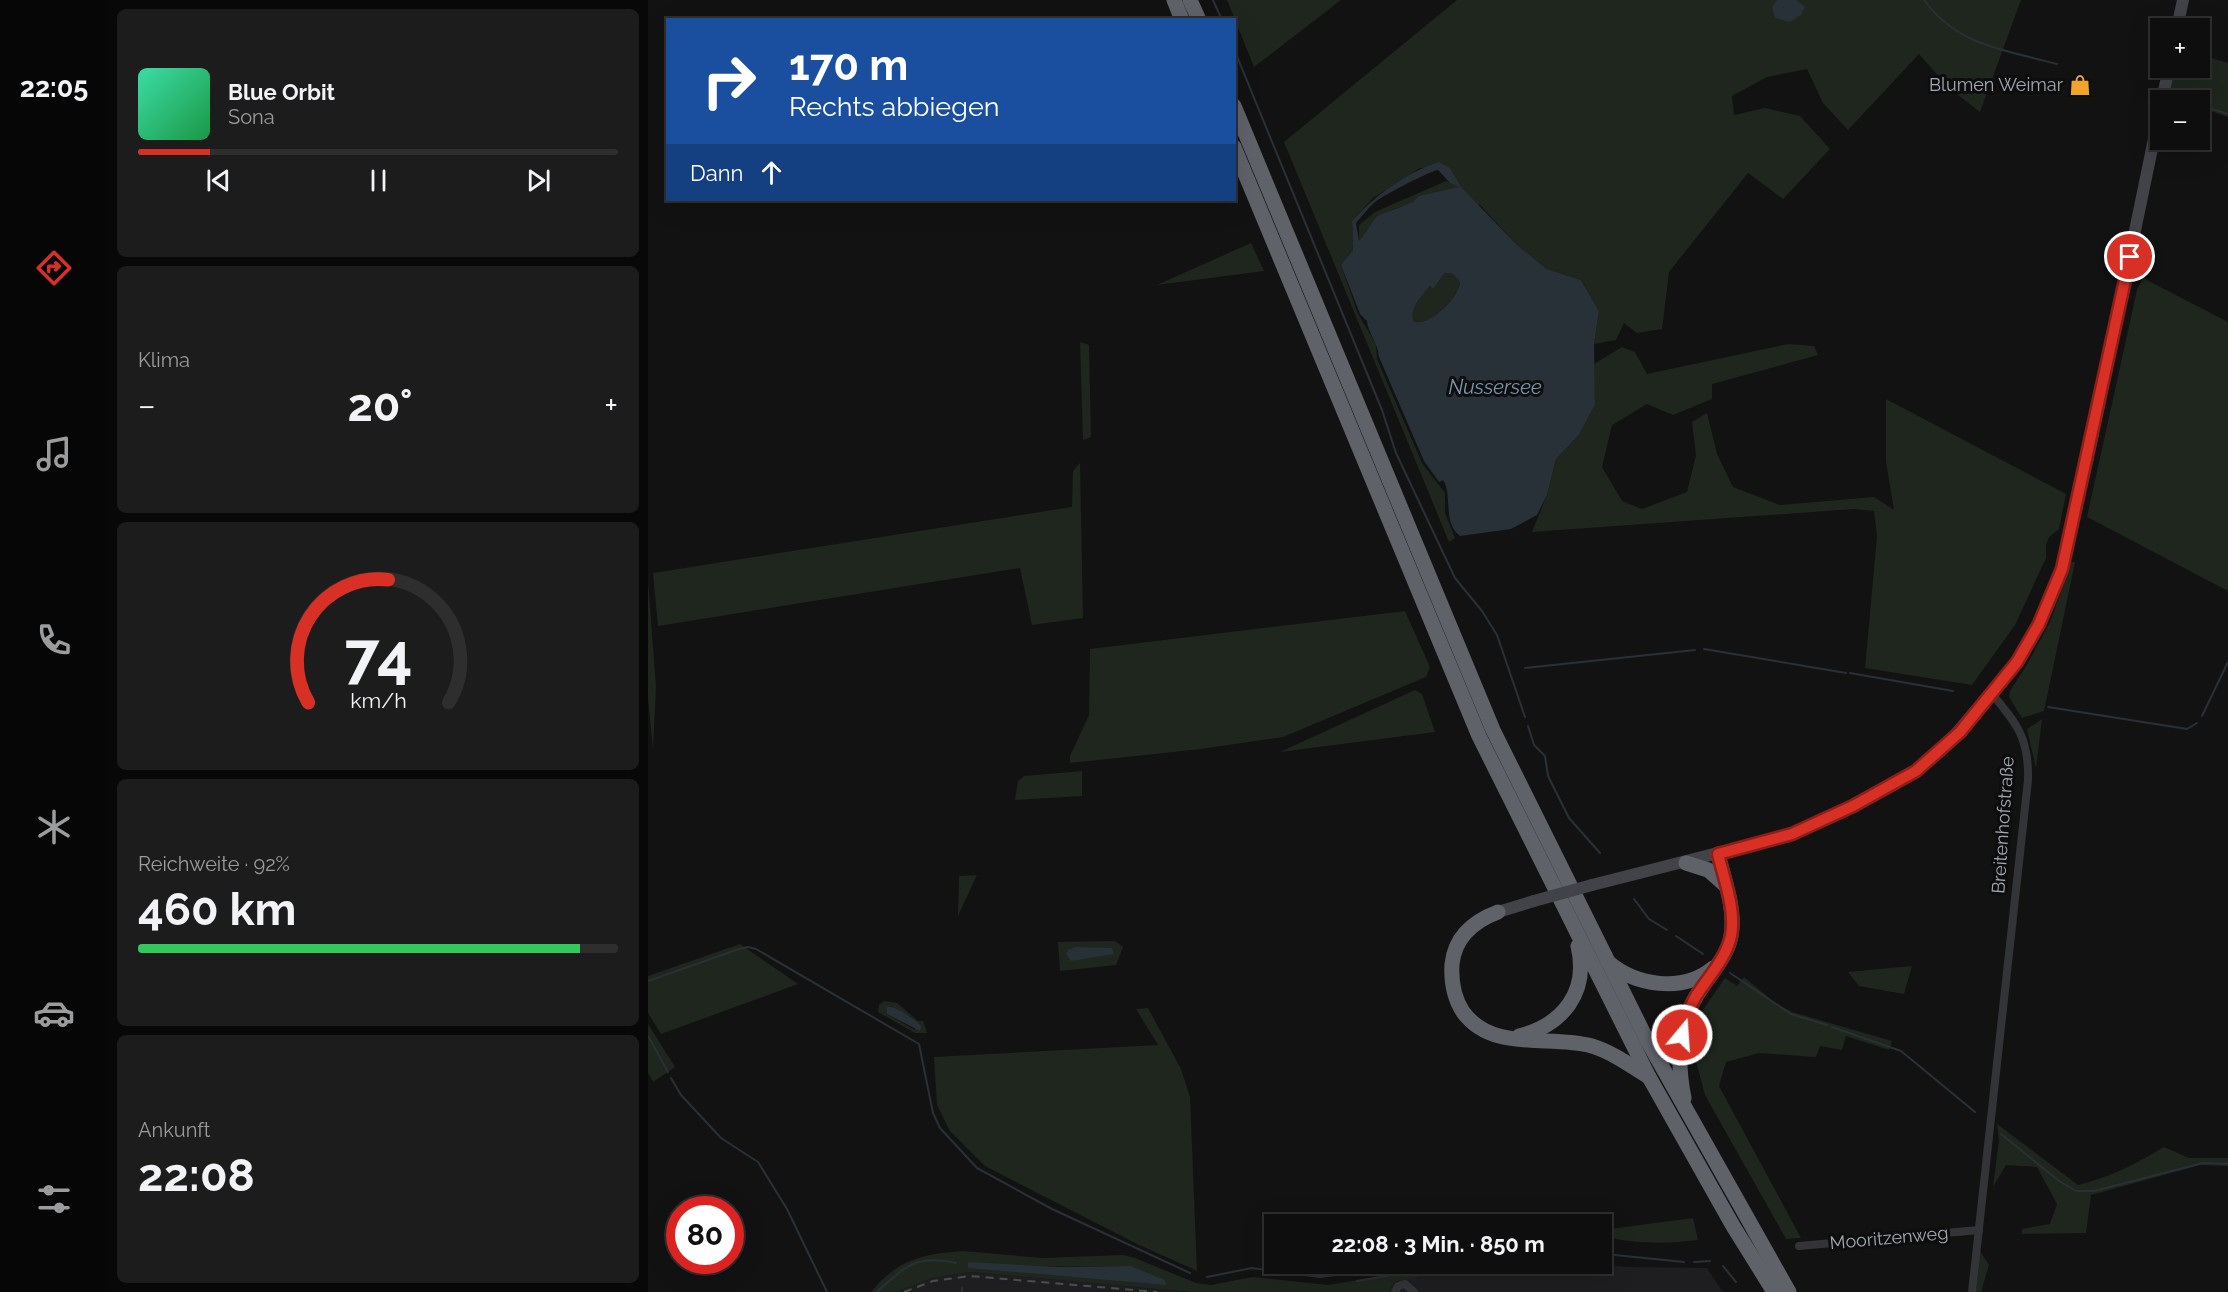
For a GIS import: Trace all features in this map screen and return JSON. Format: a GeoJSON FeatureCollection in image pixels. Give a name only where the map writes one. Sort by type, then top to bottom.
{"type":"FeatureCollection","features":[{"type":"Feature","properties":{"kind":"highway"},"geometry":{"type":"LineString","coordinates":[[1173,0],[1181,18]]}},
{"type":"Feature","properties":{"kind":"highway"},"geometry":{"type":"LineString","coordinates":[[1190,0],[1197,18]]}},
{"type":"Feature","properties":{"kind":"highway"},"geometry":{"type":"LineString","coordinates":[[1236,110],[1493,730],[1606,960],[1687,1113],[1789,1292]]}},
{"type":"Feature","properties":{"kind":"highway"},"geometry":{"type":"LineString","coordinates":[[1236,152],[1479,736],[1649,1077],[1773,1292]]}},
{"type":"Feature","properties":{"kind":"highway"},"geometry":{"type":"LineString","coordinates":[[1687,1113],[1680,1077],[1679,1050],[1685,1020],[1696,997],[1720,962],[1731,938],[1732,922],[1718,854]]}},
{"type":"Feature","properties":{"kind":"highway"},"geometry":{"type":"LineString","coordinates":[[1686,863],[1708,870],[1725,885]]}},
{"type":"Feature","properties":{"kind":"highway"},"geometry":{"type":"LineString","coordinates":[[1498,912],[1481,919],[1468,928],[1453,954],[1453,987],[1459,1005],[1469,1020],[1485,1032],[1510,1039],[1572,1042],[1594,1047],[1649,1077]]}},
{"type":"Feature","properties":{"kind":"highway"},"geometry":{"type":"LineString","coordinates":[[1510,1039],[1550,1024],[1569,1007],[1581,972],[1571,924]]}},
{"type":"Feature","properties":{"kind":"highway"},"geometry":{"type":"LineString","coordinates":[[1606,960],[1634,979],[1655,984],[1684,982],[1707,973],[1720,962]]}},
{"type":"Feature","properties":{"kind":"main road"},"geometry":{"type":"LineString","coordinates":[[2179,18],[2183,0]]}},
{"type":"Feature","properties":{"kind":"main road"},"geometry":{"type":"LineString","coordinates":[[1498,912],[1592,885],[1686,863],[1792,834],[1853,806],[1916,771],[1960,732],[1973,717],[2017,662],[2039,624],[2062,569],[2087,462],[2152,150]]}},
{"type":"Feature","properties":{"kind":"street","name":"Breitenhofstraße"},"geometry":{"type":"LineString","coordinates":[[1972,1292],[2029,761],[2019,727],[1992,694]]}},
{"type":"Feature","properties":{"kind":"street","name":"Mooritzenweg"},"geometry":{"type":"LineString","coordinates":[[1799,1246],[1979,1230]]}},
{"type":"Feature","properties":{"kind":"street"},"geometry":{"type":"LineString","coordinates":[[1395,1292],[1398,1286],[1405,1284],[1414,1292]]}},
{"type":"Feature","properties":{"kind":"shaded area"},"geometry":{"type":"Polygon","coordinates":[[[1227,0],[1341,0],[1254,67],[1227,0]]]}},
{"type":"Feature","properties":{"kind":"shaded area"},"geometry":{"type":"Polygon","coordinates":[[[1457,0],[2021,0],[1980,112],[1948,87],[1919,54],[1848,130],[1823,103],[1807,69],[1767,77],[1732,96],[1734,115],[1765,108],[1800,116],[1830,149],[1783,199],[1748,173],[1669,272],[1662,329],[1637,333],[1624,323],[1616,340],[1594,344],[1599,311],[1581,280],[1547,269],[1517,245],[1480,205],[1428,203],[1396,208],[1370,226],[1359,242],[1359,225],[1375,212],[1446,181],[1460,187],[1450,168],[1420,168],[1373,198],[1352,221],[1353,250],[1341,265],[1358,314],[1376,344],[1377,359],[1422,463],[1445,493],[1445,513],[1455,538],[1449,542],[1284,142],[1457,0]]]}},
{"type":"Feature","properties":{"kind":"shaded area"},"geometry":{"type":"Polygon","coordinates":[[[2210,57],[2228,63],[2228,117],[2210,111],[2210,90],[2170,90],[2172,78],[2210,78],[2210,57]]]}},
{"type":"Feature","properties":{"kind":"shaded area"},"geometry":{"type":"Polygon","coordinates":[[[1251,243],[1264,271],[1157,285],[1251,243]]]}},
{"type":"Feature","properties":{"kind":"shaded area"},"geometry":{"type":"Polygon","coordinates":[[[1445,273],[1453,274],[1460,282],[1454,296],[1443,310],[1421,322],[1414,322],[1413,312],[1417,302],[1430,286],[1433,289],[1445,273]]]}},
{"type":"Feature","properties":{"kind":"shaded area"},"geometry":{"type":"Polygon","coordinates":[[[2143,278],[2228,322],[2228,591],[2087,517],[2137,290],[2143,278]]]}},
{"type":"Feature","properties":{"kind":"shaded area"},"geometry":{"type":"Polygon","coordinates":[[[1080,342],[1089,345],[1091,437],[1083,440],[1080,342]]]}},
{"type":"Feature","properties":{"kind":"shaded area"},"geometry":{"type":"Polygon","coordinates":[[[1788,344],[1814,346],[1818,355],[1712,384],[1712,399],[1673,415],[1647,404],[1612,425],[1602,467],[1622,501],[1642,509],[1687,492],[1696,455],[1692,422],[1707,413],[1717,454],[1733,487],[1780,505],[1874,497],[1894,510],[1886,462],[1886,399],[2066,494],[2059,529],[2049,537],[2046,545],[2046,558],[2015,625],[1972,685],[1865,668],[1877,536],[1874,511],[1854,509],[1532,532],[1547,495],[1556,459],[1579,435],[1595,405],[1594,364],[1622,347],[1635,352],[1647,374],[1788,344]]]}},
{"type":"Feature","properties":{"kind":"shaded area"},"geometry":{"type":"Polygon","coordinates":[[[1080,463],[1083,618],[1032,625],[1020,568],[658,626],[653,573],[1072,507],[1073,471],[1080,463]]]}},
{"type":"Feature","properties":{"kind":"shaded area"},"geometry":{"type":"Polygon","coordinates":[[[2071,562],[2075,562],[2044,711],[2022,718],[2009,697],[2010,691],[2050,622],[2071,562]]]}},
{"type":"Feature","properties":{"kind":"shaded area"},"geometry":{"type":"Polygon","coordinates":[[[648,581],[656,687],[653,749],[648,699],[648,581]]]}},
{"type":"Feature","properties":{"kind":"shaded area"},"geometry":{"type":"Polygon","coordinates":[[[1405,611],[1430,667],[1426,677],[1283,737],[1201,749],[1070,763],[1070,756],[1089,715],[1090,649],[1405,611]]]}},
{"type":"Feature","properties":{"kind":"shaded area"},"geometry":{"type":"Polygon","coordinates":[[[1415,690],[1422,694],[1435,732],[1280,752],[1415,690]]]}},
{"type":"Feature","properties":{"kind":"shaded area"},"geometry":{"type":"Polygon","coordinates":[[[2042,719],[2036,768],[2027,729],[2042,719]]]}},
{"type":"Feature","properties":{"kind":"shaded area"},"geometry":{"type":"Polygon","coordinates":[[[1082,771],[1082,796],[1015,800],[1018,781],[1024,776],[1082,771]]]}},
{"type":"Feature","properties":{"kind":"shaded area"},"geometry":{"type":"Polygon","coordinates":[[[977,875],[958,916],[959,876],[977,875]]]}},
{"type":"Feature","properties":{"kind":"shaded area"},"geometry":{"type":"Polygon","coordinates":[[[1115,941],[1123,947],[1116,965],[1060,971],[1058,942],[1115,941]]]}},
{"type":"Feature","properties":{"kind":"shaded area"},"geometry":{"type":"Polygon","coordinates":[[[740,944],[798,984],[661,1034],[648,1013],[648,976],[740,944]]]}},
{"type":"Feature","properties":{"kind":"shaded area"},"geometry":{"type":"Polygon","coordinates":[[[1912,966],[1904,994],[1859,986],[1848,972],[1912,966]]]}},
{"type":"Feature","properties":{"kind":"shaded area"},"geometry":{"type":"Polygon","coordinates":[[[1744,977],[1775,1003],[1792,1012],[1892,1041],[1889,1050],[1846,1036],[1842,1050],[1820,1046],[1816,1057],[1759,1053],[1726,1062],[1719,1086],[1801,1238],[1786,1239],[1705,1095],[1696,1061],[1695,1036],[1690,1034],[1696,1020],[1725,978],[1737,986],[1744,977]]]}},
{"type":"Feature","properties":{"kind":"shaded area"},"geometry":{"type":"Polygon","coordinates":[[[884,1001],[897,1003],[918,1021],[923,1021],[927,1033],[915,1033],[878,1012],[879,1005],[884,1001]],[[886,1006],[887,1014],[915,1030],[913,1018],[891,1006],[886,1006]]]}},
{"type":"Feature","properties":{"kind":"shaded area"},"geometry":{"type":"Polygon","coordinates":[[[1148,1008],[1181,1069],[1190,1097],[1197,1271],[1137,1244],[985,1166],[950,1131],[937,1105],[934,1057],[1158,1045],[1136,1009],[1148,1008]]]}},
{"type":"Feature","properties":{"kind":"shaded area"},"geometry":{"type":"Polygon","coordinates":[[[648,1024],[675,1067],[653,1082],[648,1073],[648,1024]]]}},
{"type":"Feature","properties":{"kind":"shaded area"},"geometry":{"type":"Polygon","coordinates":[[[1997,1124],[2078,1185],[2123,1169],[2164,1147],[2189,1158],[2228,1158],[2228,1166],[2200,1165],[2091,1195],[2086,1233],[2022,1234],[2022,1229],[2050,1224],[2057,1204],[2037,1167],[2006,1165],[1993,1187],[1999,1140],[1997,1124]]]}},
{"type":"Feature","properties":{"kind":"shaded area"},"geometry":{"type":"Polygon","coordinates":[[[1693,1218],[1698,1240],[1626,1241],[1612,1238],[1612,1229],[1693,1218]]]}},
{"type":"Feature","properties":{"kind":"shaded area"},"geometry":{"type":"Polygon","coordinates":[[[963,1251],[1043,1258],[1123,1255],[1196,1283],[1211,1285],[1253,1277],[1328,1285],[1395,1274],[1421,1275],[1395,1283],[1389,1292],[1191,1292],[970,1272],[933,1278],[896,1292],[871,1292],[901,1265],[936,1254],[963,1251]],[[1131,1266],[968,1267],[1166,1284],[1131,1266]]]}},
{"type":"Feature","properties":{"kind":"shaded area"},"geometry":{"type":"Polygon","coordinates":[[[1980,1251],[1989,1265],[1981,1292],[1976,1292],[1980,1251]]]}},
{"type":"Feature","properties":{"kind":"shaded area"},"geometry":{"type":"Polygon","coordinates":[[[1612,1265],[1707,1268],[1723,1292],[1380,1292],[1412,1274],[1612,1274],[1612,1265]]]}},
{"type":"Feature","properties":{"kind":"shaded area"},"geometry":{"type":"Polygon","coordinates":[[[970,1272],[1191,1292],[896,1292],[933,1278],[970,1272]]]}},
{"type":"Feature","properties":{"kind":"water"},"geometry":{"type":"Polygon","coordinates":[[[1777,0],[1796,0],[1805,7],[1801,15],[1790,22],[1775,18],[1772,7],[1777,0]]]}},
{"type":"Feature","properties":{"kind":"water","name":"Nussersee"},"geometry":{"type":"Polygon","coordinates":[[[1439,162],[1450,168],[1461,187],[1517,245],[1547,269],[1581,280],[1599,311],[1594,344],[1595,405],[1579,435],[1556,459],[1547,495],[1537,515],[1511,529],[1460,536],[1451,524],[1446,486],[1443,480],[1439,482],[1424,461],[1379,357],[1367,321],[1360,314],[1341,265],[1353,250],[1352,221],[1392,186],[1439,162]],[[1438,170],[1387,194],[1367,209],[1356,223],[1359,241],[1377,216],[1413,202],[1419,196],[1459,187],[1450,183],[1438,170]],[[1445,273],[1433,289],[1430,286],[1417,303],[1413,312],[1414,322],[1421,322],[1443,310],[1454,296],[1460,282],[1453,274],[1445,273]]]}},
{"type":"Feature","properties":{"kind":"water"},"geometry":{"type":"Polygon","coordinates":[[[1076,947],[1112,948],[1114,954],[1071,961],[1066,954],[1068,950],[1076,947]]]}},
{"type":"Feature","properties":{"kind":"water"},"geometry":{"type":"Polygon","coordinates":[[[886,1006],[900,1010],[909,1016],[921,1026],[920,1031],[887,1014],[886,1006]]]}},
{"type":"Feature","properties":{"kind":"water"},"geometry":{"type":"Polygon","coordinates":[[[968,1262],[1057,1267],[1131,1266],[1165,1280],[1166,1285],[968,1268],[968,1262]]]}},
{"type":"Feature","properties":{"kind":"waterway"},"geometry":{"type":"LineString","coordinates":[[1213,0],[1221,18]]}},
{"type":"Feature","properties":{"kind":"waterway"},"geometry":{"type":"LineString","coordinates":[[1924,0],[1937,15],[1967,37],[2001,50],[2057,64]]}},
{"type":"Feature","properties":{"kind":"waterway"},"geometry":{"type":"LineString","coordinates":[[1236,54],[1382,410],[1396,453],[1455,578],[1482,611],[1497,635],[1525,717]]}},
{"type":"Feature","properties":{"kind":"waterway"},"geometry":{"type":"LineString","coordinates":[[2210,108],[2228,114]]}},
{"type":"Feature","properties":{"kind":"waterway"},"geometry":{"type":"LineString","coordinates":[[1704,649],[1846,673]]}},
{"type":"Feature","properties":{"kind":"waterway"},"geometry":{"type":"LineString","coordinates":[[1525,668],[1695,650]]}},
{"type":"Feature","properties":{"kind":"waterway"},"geometry":{"type":"LineString","coordinates":[[2202,716],[2228,662]]}},
{"type":"Feature","properties":{"kind":"waterway"},"geometry":{"type":"LineString","coordinates":[[1850,673],[1953,691]]}},
{"type":"Feature","properties":{"kind":"waterway"},"geometry":{"type":"LineString","coordinates":[[2048,707],[2187,729],[2197,723]]}},
{"type":"Feature","properties":{"kind":"waterway"},"geometry":{"type":"LineString","coordinates":[[1528,726],[1534,745],[1545,756],[1548,776],[1569,818],[1600,853]]}},
{"type":"Feature","properties":{"kind":"waterway"},"geometry":{"type":"LineString","coordinates":[[1634,899],[1649,919],[1667,930]]}},
{"type":"Feature","properties":{"kind":"waterway"},"geometry":{"type":"LineString","coordinates":[[1676,936],[1703,954]]}},
{"type":"Feature","properties":{"kind":"waterway"},"geometry":{"type":"LineString","coordinates":[[648,981],[739,949],[748,947],[756,949],[919,1044],[933,1113],[940,1128],[977,1168],[1052,1209],[1190,1273]]}},
{"type":"Feature","properties":{"kind":"waterway"},"geometry":{"type":"LineString","coordinates":[[1730,973],[1791,1014],[1827,1025]]}},
{"type":"Feature","properties":{"kind":"waterway"},"geometry":{"type":"LineString","coordinates":[[1832,1027],[1901,1051],[1975,1112]]}},
{"type":"Feature","properties":{"kind":"waterway"},"geometry":{"type":"LineString","coordinates":[[648,1036],[668,1072]]}},
{"type":"Feature","properties":{"kind":"waterway"},"geometry":{"type":"LineString","coordinates":[[671,1078],[681,1095],[721,1138],[758,1162],[787,1209],[827,1292]]}},
{"type":"Feature","properties":{"kind":"waterway"},"geometry":{"type":"LineString","coordinates":[[2001,1134],[2059,1181],[2076,1191],[2094,1191],[2203,1163],[2228,1164]]}},
{"type":"Feature","properties":{"kind":"waterway"},"geometry":{"type":"LineString","coordinates":[[1612,1255],[1684,1262]]}},
{"type":"Feature","properties":{"kind":"waterway"},"geometry":{"type":"LineString","coordinates":[[877,1292],[912,1264],[931,1260],[956,1263]]}},
{"type":"Feature","properties":{"kind":"waterway"},"geometry":{"type":"LineString","coordinates":[[1694,1262],[1710,1261]]}},
{"type":"Feature","properties":{"kind":"waterway"},"geometry":{"type":"LineString","coordinates":[[1723,1266],[1736,1282]]}},
{"type":"Feature","properties":{"kind":"waterway"},"geometry":{"type":"LineString","coordinates":[[1207,1277],[1252,1268],[1264,1270]]}},
{"type":"Feature","properties":{"kind":"waterway"},"geometry":{"type":"LineString","coordinates":[[1297,1274],[1320,1277],[1343,1274]]}},
{"type":"Feature","properties":{"kind":"waterway"},"geometry":{"type":"LineString","coordinates":[[1357,1281],[1398,1274]]}},
{"type":"Feature","properties":{"kind":"railway"},"geometry":{"type":"LineString","coordinates":[[904,1292],[933,1281],[970,1276],[1157,1292]]}},
{"type":"Feature","properties":{"kind":"place","name":"Blumen Weimar"},"geometry":{"type":"Point","coordinates":[2080,85]}},
{"type":"Feature","properties":{"kind":"route"},"geometry":{"type":"LineString","coordinates":[[1682,1035],[1685,1020],[1696,997],[1720,962],[1731,938],[1731,906],[1718,854],[1792,834],[1853,806],[1916,771],[1960,732],[1992,694],[2017,662],[2039,624],[2062,569],[2130,257]]}}]}
